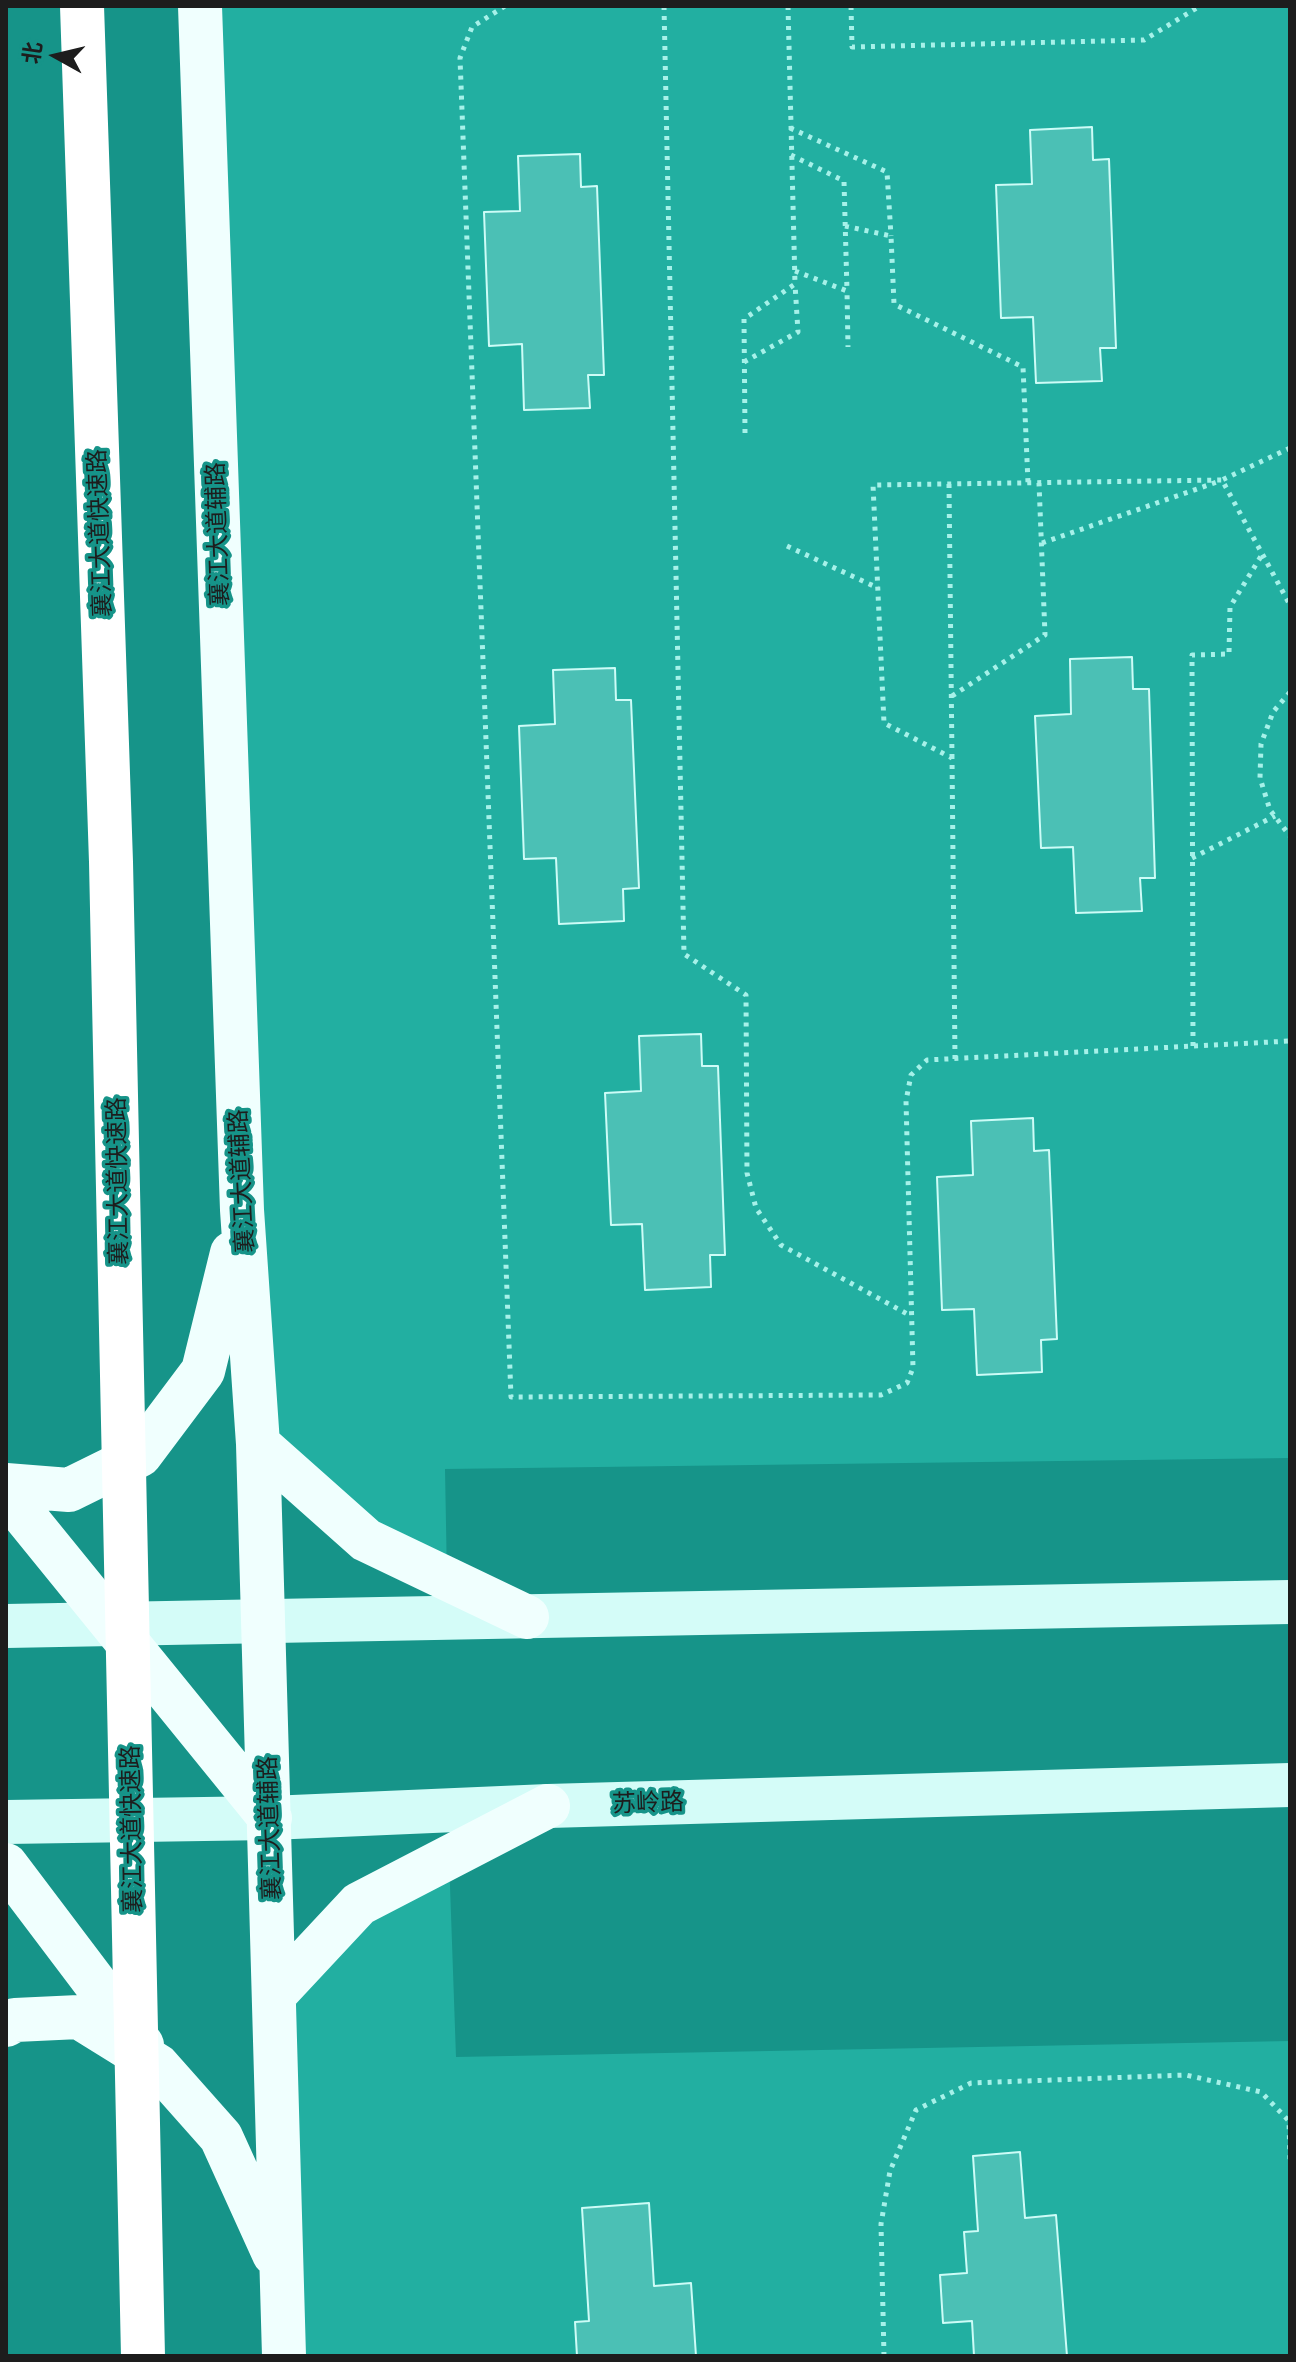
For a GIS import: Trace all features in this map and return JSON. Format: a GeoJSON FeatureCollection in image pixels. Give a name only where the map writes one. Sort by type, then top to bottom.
{"type":"FeatureCollection","features":[{"type":"Feature","properties":{"kind":"highway","name":"襄江大道快速路"},"geometry":{"type":"LineString","coordinates":[[82,6],[111,862],[143,2356]]}},
{"type":"Feature","properties":{"kind":"main road","name":"襄江大道辅路"},"geometry":{"type":"LineString","coordinates":[[200,6],[242,1210],[258,1444],[284,2356]]}},
{"type":"Feature","properties":{"kind":"main road"},"geometry":{"type":"LineString","coordinates":[[6,1485],[69,1490],[140,1455],[203,1371],[242,1210]]}},
{"type":"Feature","properties":{"kind":"main road"},"geometry":{"type":"LineString","coordinates":[[258,1444],[366,1540],[527,1617]]}},
{"type":"Feature","properties":{"kind":"main road"},"geometry":{"type":"LineString","coordinates":[[6,1493],[270,1818]]}},
{"type":"Feature","properties":{"kind":"main road"},"geometry":{"type":"LineString","coordinates":[[6,1626],[1290,1602]]}},
{"type":"Feature","properties":{"kind":"main road","name":"苏岭路"},"geometry":{"type":"LineString","coordinates":[[6,1822],[270,1818],[548,1806],[1290,1785]]}},
{"type":"Feature","properties":{"kind":"main road"},"geometry":{"type":"LineString","coordinates":[[275,1994],[359,1904],[548,1806]]}},
{"type":"Feature","properties":{"kind":"main road"},"geometry":{"type":"LineString","coordinates":[[6,1865],[158,2066],[221,2137],[283,2274]]}},
{"type":"Feature","properties":{"kind":"main road"},"geometry":{"type":"LineString","coordinates":[[6,2025],[15,2020],[79,2017],[158,2066]]}},
{"type":"Feature","properties":{"kind":"path"},"geometry":{"type":"LineString","coordinates":[[505,6],[472,27],[460,58],[511,1397],[881,1395],[907,1383],[913,1368],[906,1101],[911,1075],[927,1060],[1290,1041]]}},
{"type":"Feature","properties":{"kind":"path"},"geometry":{"type":"LineString","coordinates":[[664,6],[684,954],[746,995],[747,1173],[756,1208],[781,1245],[912,1316]]}},
{"type":"Feature","properties":{"kind":"path"},"geometry":{"type":"LineString","coordinates":[[744,362],[798,332],[788,6]]}},
{"type":"Feature","properties":{"kind":"path"},"geometry":{"type":"LineString","coordinates":[[851,6],[852,47],[1144,40],[1200,6]]}},
{"type":"Feature","properties":{"kind":"path"},"geometry":{"type":"LineString","coordinates":[[790,128],[887,172],[894,304],[1023,367],[1028,483]]}},
{"type":"Feature","properties":{"kind":"path"},"geometry":{"type":"LineString","coordinates":[[791,155],[844,181],[848,347]]}},
{"type":"Feature","properties":{"kind":"path"},"geometry":{"type":"LineString","coordinates":[[845,226],[891,236]]}},
{"type":"Feature","properties":{"kind":"path"},"geometry":{"type":"LineString","coordinates":[[795,271],[847,291]]}},
{"type":"Feature","properties":{"kind":"path"},"geometry":{"type":"LineString","coordinates":[[745,433],[744,319],[795,284]]}},
{"type":"Feature","properties":{"kind":"path"},"geometry":{"type":"LineString","coordinates":[[1041,543],[1222,480],[1290,448]]}},
{"type":"Feature","properties":{"kind":"path"},"geometry":{"type":"LineString","coordinates":[[952,758],[884,723],[873,485],[1222,480]]}},
{"type":"Feature","properties":{"kind":"path"},"geometry":{"type":"LineString","coordinates":[[1222,480],[1290,605]]}},
{"type":"Feature","properties":{"kind":"path"},"geometry":{"type":"LineString","coordinates":[[951,696],[1045,635],[1039,483]]}},
{"type":"Feature","properties":{"kind":"path"},"geometry":{"type":"LineString","coordinates":[[949,484],[955,1059]]}},
{"type":"Feature","properties":{"kind":"path"},"geometry":{"type":"LineString","coordinates":[[787,546],[878,588]]}},
{"type":"Feature","properties":{"kind":"path"},"geometry":{"type":"LineString","coordinates":[[1193,1046],[1192,655],[1229,654],[1230,607],[1263,553]]}},
{"type":"Feature","properties":{"kind":"path"},"geometry":{"type":"LineString","coordinates":[[1290,692],[1273,712],[1261,744],[1260,778],[1270,810],[1290,836]]}},
{"type":"Feature","properties":{"kind":"path"},"geometry":{"type":"LineString","coordinates":[[1192,858],[1275,816]]}},
{"type":"Feature","properties":{"kind":"path"},"geometry":{"type":"LineString","coordinates":[[884,2356],[881,2224],[890,2171],[916,2110],[971,2083],[1186,2075],[1261,2092],[1289,2121],[1290,2162]]}},
{"type":"Feature","properties":{"kind":"green space"},"geometry":{"type":"Polygon","coordinates":[[[200,6],[1290,6],[1290,1458],[445,1469],[447,1579],[258,1444],[200,6]]]}},
{"type":"Feature","properties":{"kind":"green space"},"geometry":{"type":"Polygon","coordinates":[[[449,1857],[456,2057],[1290,2041],[1290,2356],[284,2356],[275,1994],[449,1857]]]}},
{"type":"Feature","properties":{"kind":"building"},"geometry":{"type":"Polygon","coordinates":[[[1092,127],[1093,160],[1109,159],[1116,348],[1100,348],[1102,381],[1036,383],[1033,317],[1001,318],[996,185],[1032,184],[1030,130],[1092,127]]]}},
{"type":"Feature","properties":{"kind":"building"},"geometry":{"type":"Polygon","coordinates":[[[580,154],[581,187],[597,186],[604,375],[588,375],[590,408],[524,410],[522,344],[489,346],[484,212],[520,211],[518,156],[580,154]]]}},
{"type":"Feature","properties":{"kind":"building"},"geometry":{"type":"Polygon","coordinates":[[[1132,657],[1133,689],[1149,689],[1155,878],[1140,878],[1142,911],[1076,913],[1073,847],[1041,848],[1035,716],[1071,714],[1070,659],[1132,657]]]}},
{"type":"Feature","properties":{"kind":"building"},"geometry":{"type":"Polygon","coordinates":[[[615,668],[616,700],[631,700],[639,888],[623,889],[624,921],[559,924],[556,858],[524,859],[519,726],[555,724],[553,670],[615,668]]]}},
{"type":"Feature","properties":{"kind":"building"},"geometry":{"type":"Polygon","coordinates":[[[701,1034],[702,1066],[718,1066],[725,1255],[710,1255],[711,1287],[645,1290],[642,1224],[611,1225],[605,1093],[641,1091],[639,1036],[701,1034]]]}},
{"type":"Feature","properties":{"kind":"building"},"geometry":{"type":"Polygon","coordinates":[[[1033,1118],[1034,1151],[1049,1150],[1057,1339],[1041,1340],[1042,1372],[977,1375],[974,1309],[942,1310],[937,1177],[973,1175],[971,1121],[1033,1118]]]}},
{"type":"Feature","properties":{"kind":"building"},"geometry":{"type":"Polygon","coordinates":[[[1020,2152],[1025,2218],[1056,2215],[1067,2356],[974,2356],[972,2321],[943,2323],[940,2275],[967,2273],[964,2232],[978,2231],[973,2156],[1020,2152]]]}},
{"type":"Feature","properties":{"kind":"building"},"geometry":{"type":"Polygon","coordinates":[[[649,2203],[654,2286],[691,2283],[696,2356],[577,2356],[575,2322],[589,2321],[582,2208],[649,2203]]]}}]}
